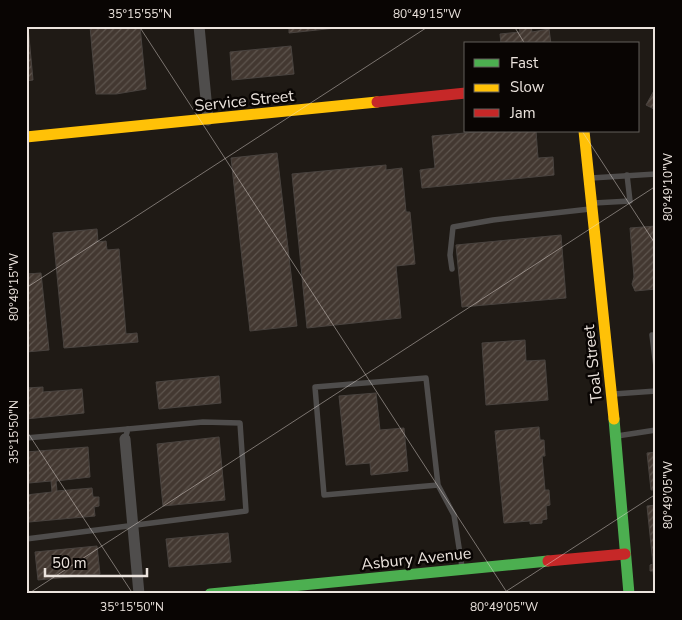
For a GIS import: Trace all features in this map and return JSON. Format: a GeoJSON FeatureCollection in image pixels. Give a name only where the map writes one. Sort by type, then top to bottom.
{"type":"FeatureCollection","features":[{"type":"Feature","properties":{"kind":"street"},"geometry":{"type":"LineString","coordinates":[[199,26],[208,120]]}},
{"type":"Feature","properties":{"kind":"street","name":"Service Street"},"geometry":{"type":"LineString","coordinates":[[26,137],[464,93]]}},
{"type":"Feature","properties":{"kind":"street","name":"Toal Street"},"geometry":{"type":"LineString","coordinates":[[584,132],[612,394],[629,594]]}},
{"type":"Feature","properties":{"kind":"street"},"geometry":{"type":"LineString","coordinates":[[126,434],[140,594]]}},
{"type":"Feature","properties":{"kind":"street","name":"Asbury Avenue"},"geometry":{"type":"LineString","coordinates":[[210,594],[625,554]]}},
{"type":"Feature","properties":{"kind":"lane"},"geometry":{"type":"LineString","coordinates":[[589,178],[656,174]]}},
{"type":"Feature","properties":{"kind":"lane"},"geometry":{"type":"LineString","coordinates":[[452,269],[450,255],[453,227],[630,201],[627,175]]}},
{"type":"Feature","properties":{"kind":"lane"},"geometry":{"type":"LineString","coordinates":[[652,335],[656,367]]}},
{"type":"Feature","properties":{"kind":"lane"},"geometry":{"type":"LineString","coordinates":[[438,485],[324,495],[315,388],[426,378],[438,485],[454,515],[462,570]]}},
{"type":"Feature","properties":{"kind":"lane"},"geometry":{"type":"LineString","coordinates":[[612,394],[656,391]]}},
{"type":"Feature","properties":{"kind":"lane"},"geometry":{"type":"LineString","coordinates":[[26,438],[126,434],[203,422],[240,423],[246,511],[26,539]]}},
{"type":"Feature","properties":{"kind":"lane"},"geometry":{"type":"LineString","coordinates":[[615,436],[656,430]]}},
{"type":"Feature","properties":{"kind":"building"},"geometry":{"type":"Polygon","coordinates":[[[26,26],[28,26],[33,80],[26,81],[26,26]]]}},
{"type":"Feature","properties":{"kind":"building"},"geometry":{"type":"Polygon","coordinates":[[[90,26],[140,26],[146,89],[116,94],[96,94],[90,26]]]}},
{"type":"Feature","properties":{"kind":"building"},"geometry":{"type":"Polygon","coordinates":[[[289,26],[335,26],[336,28],[289,33],[289,26]]]}},
{"type":"Feature","properties":{"kind":"building"},"geometry":{"type":"Polygon","coordinates":[[[519,26],[531,26],[532,32],[549,29],[551,42],[501,42],[500,34],[520,32],[519,26]]]}},
{"type":"Feature","properties":{"kind":"building"},"geometry":{"type":"Polygon","coordinates":[[[291,46],[294,74],[232,80],[230,52],[291,46]]]}},
{"type":"Feature","properties":{"kind":"building"},"geometry":{"type":"Polygon","coordinates":[[[656,87],[656,110],[646,105],[656,87]]]}},
{"type":"Feature","properties":{"kind":"building"},"geometry":{"type":"Polygon","coordinates":[[[476,132],[536,132],[538,158],[553,157],[554,175],[422,188],[420,170],[435,168],[432,136],[476,132]]]}},
{"type":"Feature","properties":{"kind":"building"},"geometry":{"type":"Polygon","coordinates":[[[277,153],[297,326],[250,331],[231,158],[277,153]]]}},
{"type":"Feature","properties":{"kind":"building"},"geometry":{"type":"Polygon","coordinates":[[[386,165],[386,170],[402,168],[406,212],[410,212],[415,264],[396,266],[401,318],[307,328],[292,174],[386,165]]]}},
{"type":"Feature","properties":{"kind":"building"},"geometry":{"type":"Polygon","coordinates":[[[656,226],[656,289],[635,291],[632,284],[634,277],[630,228],[656,226]]]}},
{"type":"Feature","properties":{"kind":"building"},"geometry":{"type":"Polygon","coordinates":[[[97,229],[98,242],[106,241],[107,250],[119,249],[126,334],[137,333],[138,342],[64,348],[53,233],[97,229]]]}},
{"type":"Feature","properties":{"kind":"building"},"geometry":{"type":"Polygon","coordinates":[[[561,235],[566,298],[462,307],[456,245],[561,235]]]}},
{"type":"Feature","properties":{"kind":"building"},"geometry":{"type":"Polygon","coordinates":[[[41,273],[49,350],[26,352],[26,274],[41,273]]]}},
{"type":"Feature","properties":{"kind":"building"},"geometry":{"type":"Polygon","coordinates":[[[525,340],[526,361],[545,360],[548,400],[486,405],[482,343],[525,340]]]}},
{"type":"Feature","properties":{"kind":"building"},"geometry":{"type":"Polygon","coordinates":[[[219,376],[221,403],[159,409],[156,382],[219,376]]]}},
{"type":"Feature","properties":{"kind":"building"},"geometry":{"type":"Polygon","coordinates":[[[43,387],[43,392],[82,389],[84,413],[26,419],[26,388],[43,387]]]}},
{"type":"Feature","properties":{"kind":"building"},"geometry":{"type":"Polygon","coordinates":[[[376,393],[380,430],[404,428],[408,471],[371,475],[370,463],[346,465],[339,396],[376,393]]]}},
{"type":"Feature","properties":{"kind":"building"},"geometry":{"type":"Polygon","coordinates":[[[539,427],[540,440],[544,440],[545,456],[542,456],[545,490],[549,490],[550,505],[546,506],[547,519],[542,520],[542,523],[530,524],[530,521],[504,523],[495,431],[539,427]]]}},
{"type":"Feature","properties":{"kind":"building"},"geometry":{"type":"Polygon","coordinates":[[[219,437],[225,500],[163,506],[157,444],[219,437]]]}},
{"type":"Feature","properties":{"kind":"building"},"geometry":{"type":"Polygon","coordinates":[[[88,447],[90,477],[56,481],[57,491],[92,488],[93,497],[99,497],[99,506],[94,507],[95,516],[29,522],[26,495],[52,492],[51,481],[29,483],[26,452],[88,447]]]}},
{"type":"Feature","properties":{"kind":"building"},"geometry":{"type":"Polygon","coordinates":[[[656,452],[656,490],[651,490],[647,453],[656,452]]]}},
{"type":"Feature","properties":{"kind":"building"},"geometry":{"type":"Polygon","coordinates":[[[656,505],[656,581],[654,581],[653,571],[650,571],[650,565],[653,564],[647,506],[656,505]]]}},
{"type":"Feature","properties":{"kind":"building"},"geometry":{"type":"Polygon","coordinates":[[[228,533],[231,562],[169,567],[166,539],[228,533]]]}},
{"type":"Feature","properties":{"kind":"building"},"geometry":{"type":"Polygon","coordinates":[[[97,546],[100,574],[38,580],[35,552],[97,546]]]}},
{"type":"Feature","properties":{"kind":"traffic: fast"},"geometry":{"type":"LineString","coordinates":[[614,419],[629,594]]}},
{"type":"Feature","properties":{"kind":"traffic: fast"},"geometry":{"type":"LineString","coordinates":[[210,594],[548,561]]}},
{"type":"Feature","properties":{"kind":"traffic: slow"},"geometry":{"type":"LineString","coordinates":[[26,137],[377,102]]}},
{"type":"Feature","properties":{"kind":"traffic: slow"},"geometry":{"type":"LineString","coordinates":[[584,132],[614,419]]}},
{"type":"Feature","properties":{"kind":"traffic: jam"},"geometry":{"type":"LineString","coordinates":[[377,102],[464,93]]}},
{"type":"Feature","properties":{"kind":"traffic: jam"},"geometry":{"type":"LineString","coordinates":[[548,561],[625,554]]}}]}
